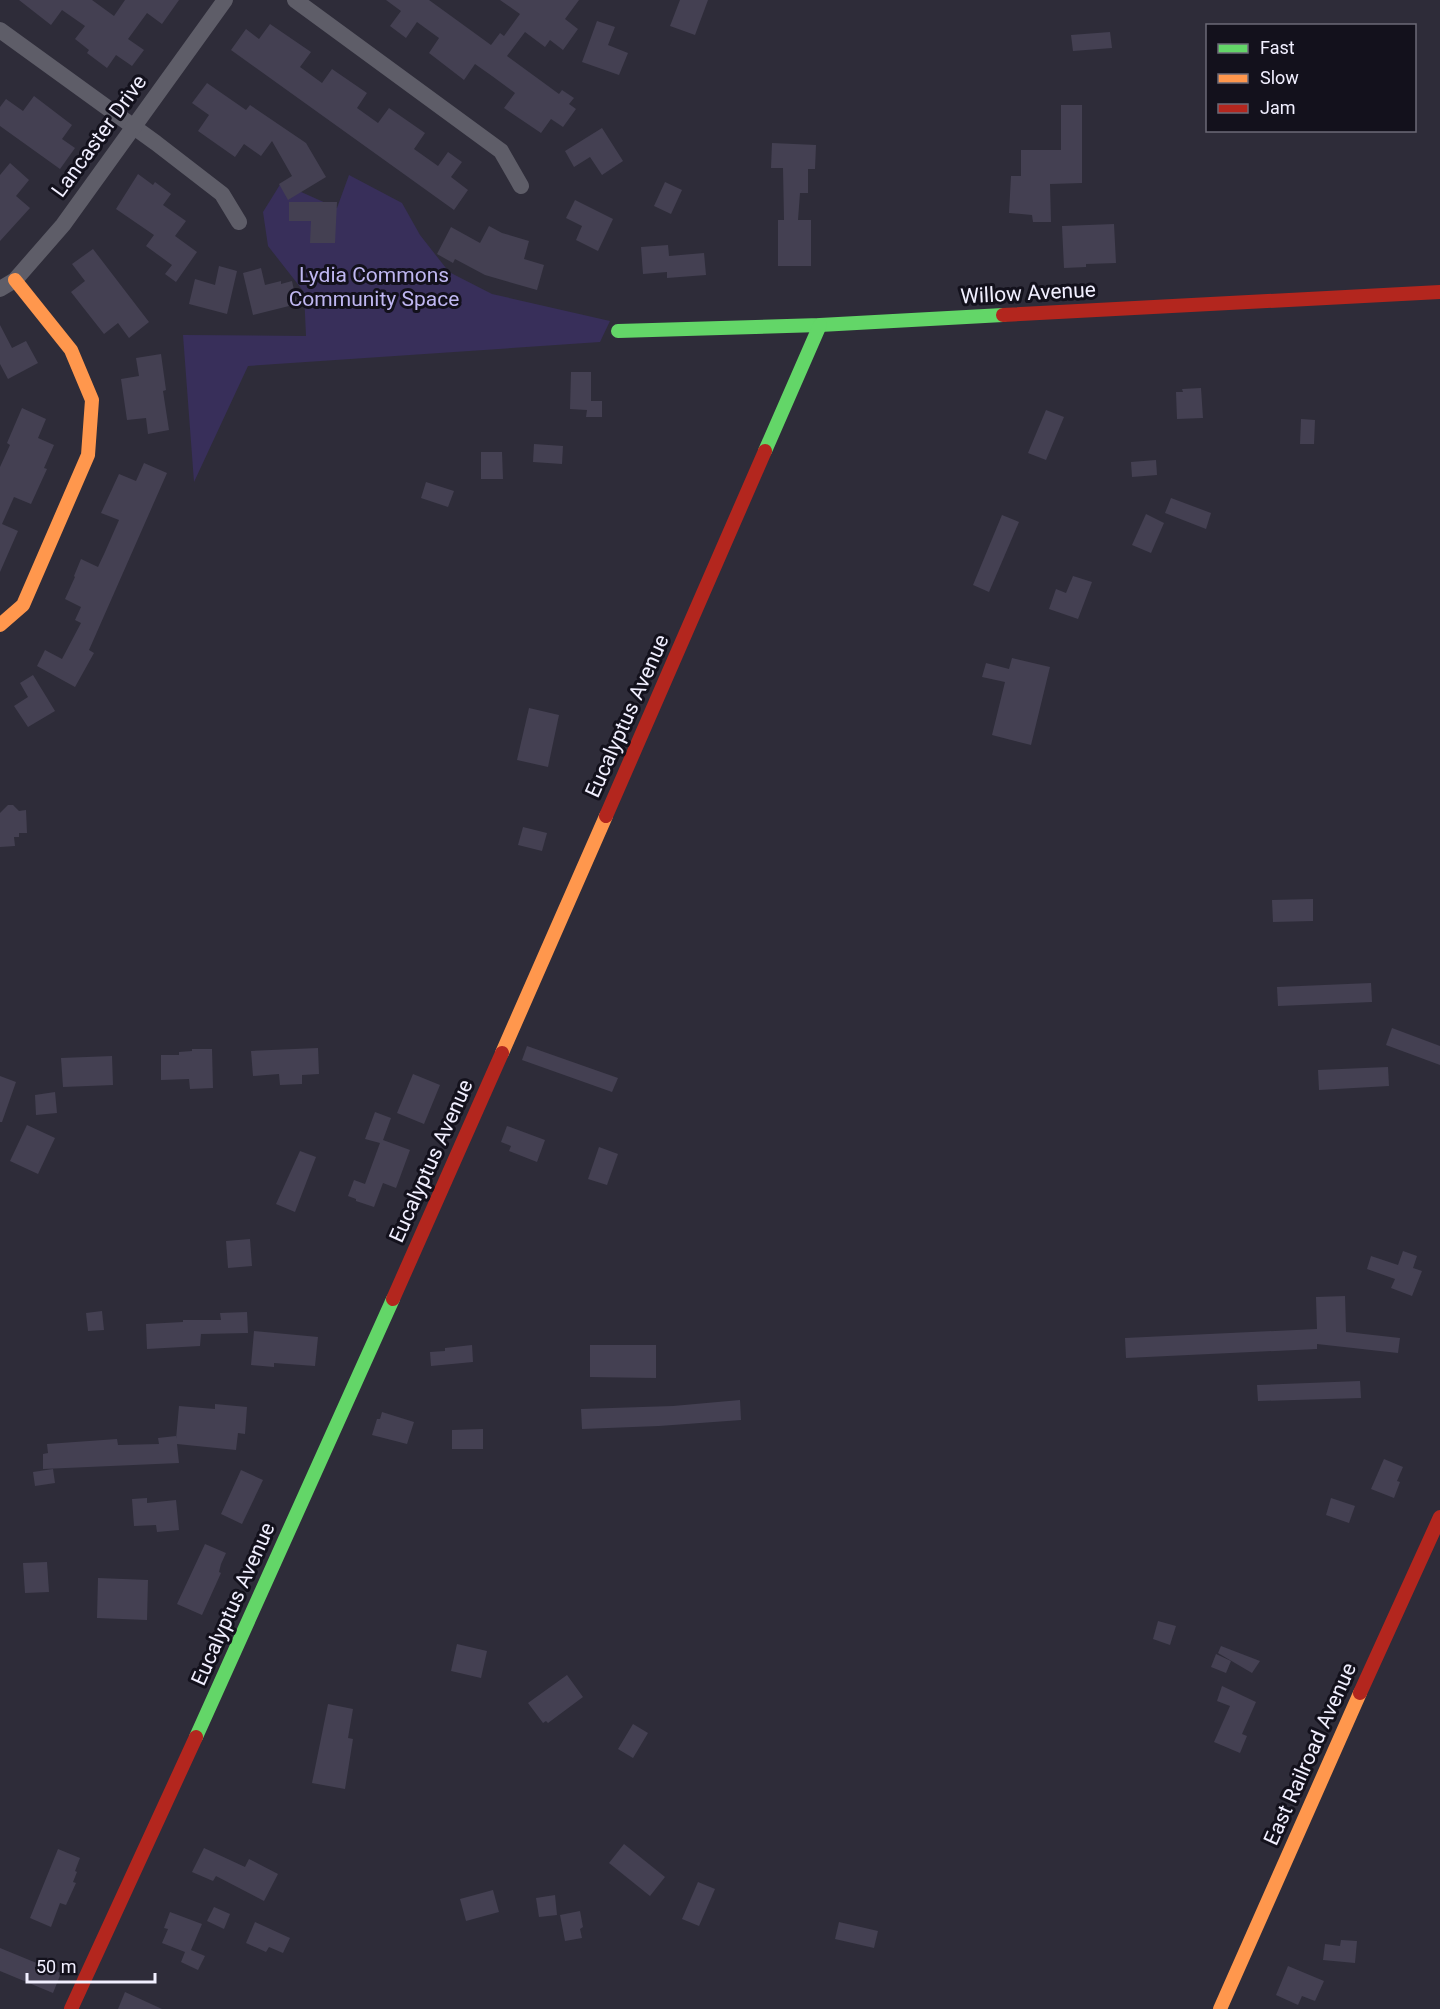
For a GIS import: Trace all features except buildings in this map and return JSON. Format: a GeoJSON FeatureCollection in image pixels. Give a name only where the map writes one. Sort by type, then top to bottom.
{"type":"FeatureCollection","features":[{"type":"Feature","properties":{"kind":"street","name":"Lancaster Drive"},"geometry":{"type":"LineString","coordinates":[[7,284],[63,225],[225,0]]}},
{"type":"Feature","properties":{"kind":"street"},"geometry":{"type":"LineString","coordinates":[[295,0],[501,151],[521,186]]}},
{"type":"Feature","properties":{"kind":"street"},"geometry":{"type":"LineString","coordinates":[[0,30],[222,194],[239,222]]}},
{"type":"Feature","properties":{"kind":"street"},"geometry":{"type":"LineString","coordinates":[[0,626],[23,605],[88,455],[92,400],[71,350],[7,284]]}},
{"type":"Feature","properties":{"kind":"street","name":"Willow Avenue"},"geometry":{"type":"LineString","coordinates":[[618,331],[820,325],[1440,292]]}},
{"type":"Feature","properties":{"kind":"street","name":"Eucalyptus Avenue"},"geometry":{"type":"LineString","coordinates":[[71,2009],[264,1588],[499,1059],[820,325]]}},
{"type":"Feature","properties":{"kind":"street","name":"East Railroad Avenue"},"geometry":{"type":"LineString","coordinates":[[1220,2009],[1440,1517]]}},
{"type":"Feature","properties":{"kind":"green space","name":"Lydia Commons Community Space"},"geometry":{"type":"Polygon","coordinates":[[[349,175],[402,203],[420,235],[449,272],[492,294],[610,321],[600,342],[248,366],[194,482],[183,335],[306,336],[304,292],[268,246],[263,212],[281,183],[337,208],[349,175]]]}},
{"type":"Feature","properties":{"kind":"traffic: fast"},"geometry":{"type":"LineString","coordinates":[[618,331],[820,325],[1003,315]]}},
{"type":"Feature","properties":{"kind":"traffic: fast"},"geometry":{"type":"LineString","coordinates":[[765,451],[820,325]]}},
{"type":"Feature","properties":{"kind":"traffic: fast"},"geometry":{"type":"LineString","coordinates":[[196,1737],[393,1299]]}},
{"type":"Feature","properties":{"kind":"traffic: slow"},"geometry":{"type":"LineString","coordinates":[[0,625],[23,605],[88,455],[92,400],[71,350],[15,280]]}},
{"type":"Feature","properties":{"kind":"traffic: slow"},"geometry":{"type":"LineString","coordinates":[[502,1053],[606,816]]}},
{"type":"Feature","properties":{"kind":"traffic: slow"},"geometry":{"type":"LineString","coordinates":[[1220,2009],[1360,1693]]}},
{"type":"Feature","properties":{"kind":"traffic: jam"},"geometry":{"type":"LineString","coordinates":[[1003,315],[1440,292]]}},
{"type":"Feature","properties":{"kind":"traffic: jam"},"geometry":{"type":"LineString","coordinates":[[606,816],[765,451]]}},
{"type":"Feature","properties":{"kind":"traffic: jam"},"geometry":{"type":"LineString","coordinates":[[393,1299],[502,1053]]}},
{"type":"Feature","properties":{"kind":"traffic: jam"},"geometry":{"type":"LineString","coordinates":[[1360,1693],[1440,1517]]}},
{"type":"Feature","properties":{"kind":"traffic: jam"},"geometry":{"type":"LineString","coordinates":[[71,2009],[196,1737]]}}]}
